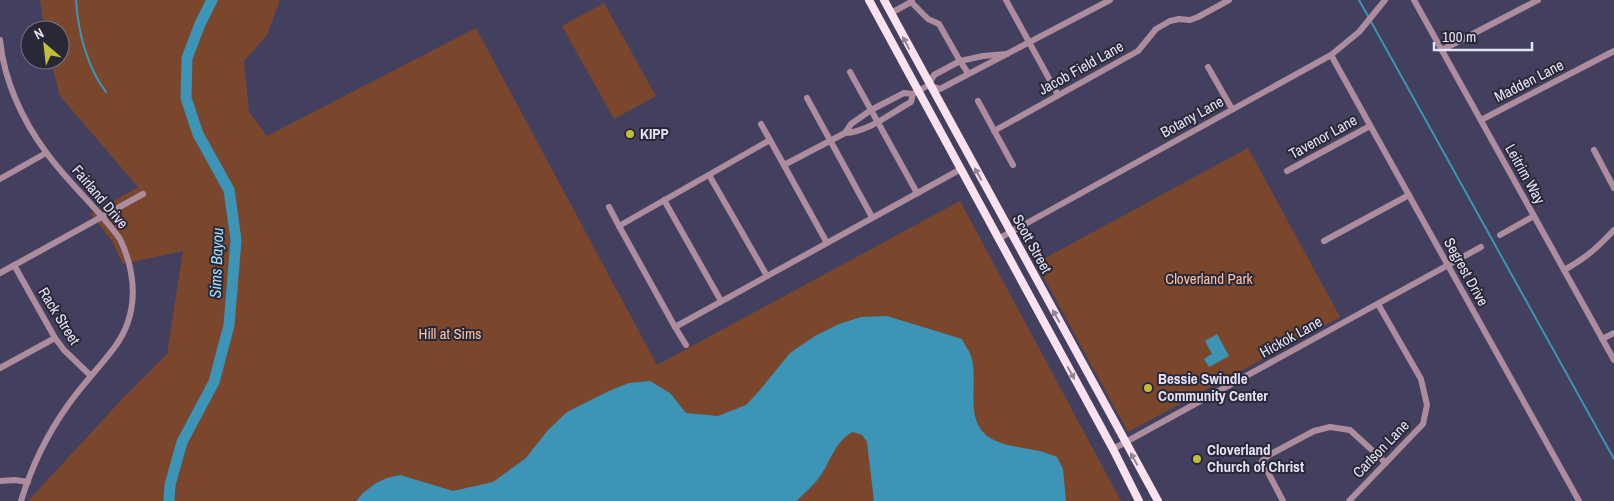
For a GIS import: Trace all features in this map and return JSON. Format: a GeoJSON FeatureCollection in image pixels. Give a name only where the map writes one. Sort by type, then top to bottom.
{"type":"FeatureCollection","features":[{"type":"Feature","properties":{"kind":"main road","name":"Scott Street"},"geometry":{"type":"LineString","coordinates":[[869,0],[916,92],[961,169],[1113,449],[1139,501]]}},
{"type":"Feature","properties":{"kind":"main road","name":"Scott Street"},"geometry":{"type":"LineString","coordinates":[[884,0],[1158,501]]}},
{"type":"Feature","properties":{"kind":"main road"},"geometry":{"type":"LineString","coordinates":[[1055,343],[1067,336]]}},
{"type":"Feature","properties":{"kind":"street"},"geometry":{"type":"LineString","coordinates":[[1006,0],[1058,95]]}},
{"type":"Feature","properties":{"kind":"street"},"geometry":{"type":"LineString","coordinates":[[929,85],[940,89],[1110,0]]}},
{"type":"Feature","properties":{"kind":"street","name":"Jacob Field Lane"},"geometry":{"type":"LineString","coordinates":[[994,131],[1138,51],[1156,28],[1170,21],[1179,19],[1190,20],[1198,17],[1229,0]]}},
{"type":"Feature","properties":{"kind":"street","name":"Botany Lane"},"geometry":{"type":"LineString","coordinates":[[998,238],[1331,54],[1354,37],[1385,0]]}},
{"type":"Feature","properties":{"kind":"street","name":"Leitrim Way"},"geometry":{"type":"LineString","coordinates":[[1414,0],[1614,360]]}},
{"type":"Feature","properties":{"kind":"street"},"geometry":{"type":"LineString","coordinates":[[1442,50],[1538,0]]}},
{"type":"Feature","properties":{"kind":"street"},"geometry":{"type":"LineString","coordinates":[[891,14],[911,1],[928,19],[939,24],[968,73]]}},
{"type":"Feature","properties":{"kind":"street","name":"Fairland Drive"},"geometry":{"type":"LineString","coordinates":[[0,40],[8,80],[27,125],[46,153],[120,239],[132,272],[134,290],[132,309],[126,327],[115,347],[90,375],[51,431],[21,501]]}},
{"type":"Feature","properties":{"kind":"street","name":"Madden Lane"},"geometry":{"type":"LineString","coordinates":[[1481,120],[1614,51]]}},
{"type":"Feature","properties":{"kind":"street"},"geometry":{"type":"LineString","coordinates":[[845,133],[851,124],[871,110],[904,93],[916,92],[929,85],[934,75],[960,62],[984,56],[1007,54]]}},
{"type":"Feature","properties":{"kind":"street","name":"Segrest Drive"},"geometry":{"type":"LineString","coordinates":[[1331,54],[1579,501]]}},
{"type":"Feature","properties":{"kind":"street"},"geometry":{"type":"LineString","coordinates":[[1208,67],[1232,109]]}},
{"type":"Feature","properties":{"kind":"street"},"geometry":{"type":"LineString","coordinates":[[850,72],[917,192]]}},
{"type":"Feature","properties":{"kind":"street"},"geometry":{"type":"LineString","coordinates":[[0,85],[8,80]]}},
{"type":"Feature","properties":{"kind":"street"},"geometry":{"type":"LineString","coordinates":[[784,165],[845,133],[855,133],[894,112],[911,102],[916,92]]}},
{"type":"Feature","properties":{"kind":"street"},"geometry":{"type":"LineString","coordinates":[[807,98],[872,217]]}},
{"type":"Feature","properties":{"kind":"street"},"geometry":{"type":"LineString","coordinates":[[978,101],[1013,165]]}},
{"type":"Feature","properties":{"kind":"street"},"geometry":{"type":"LineString","coordinates":[[888,102],[894,112]]}},
{"type":"Feature","properties":{"kind":"street"},"geometry":{"type":"LineString","coordinates":[[761,124],[827,242]]}},
{"type":"Feature","properties":{"kind":"street","name":"Tavenor Lane"},"geometry":{"type":"LineString","coordinates":[[1287,171],[1370,126]]}},
{"type":"Feature","properties":{"kind":"street"},"geometry":{"type":"LineString","coordinates":[[619,226],[770,140]]}},
{"type":"Feature","properties":{"kind":"street"},"geometry":{"type":"LineString","coordinates":[[1594,150],[1614,188]]}},
{"type":"Feature","properties":{"kind":"street"},"geometry":{"type":"LineString","coordinates":[[0,178],[46,153]]}},
{"type":"Feature","properties":{"kind":"street"},"geometry":{"type":"LineString","coordinates":[[675,327],[961,169]]}},
{"type":"Feature","properties":{"kind":"street"},"geometry":{"type":"LineString","coordinates":[[709,175],[766,276]]}},
{"type":"Feature","properties":{"kind":"street"},"geometry":{"type":"LineString","coordinates":[[0,273],[143,194]]}},
{"type":"Feature","properties":{"kind":"street"},"geometry":{"type":"LineString","coordinates":[[1324,241],[1409,196]]}},
{"type":"Feature","properties":{"kind":"street"},"geometry":{"type":"LineString","coordinates":[[664,200],[721,301]]}},
{"type":"Feature","properties":{"kind":"street"},"geometry":{"type":"LineString","coordinates":[[609,207],[686,346]]}},
{"type":"Feature","properties":{"kind":"street"},"geometry":{"type":"LineString","coordinates":[[1500,235],[1534,216]]}},
{"type":"Feature","properties":{"kind":"street"},"geometry":{"type":"LineString","coordinates":[[1564,270],[1595,250],[1614,230]]}},
{"type":"Feature","properties":{"kind":"street","name":"Hickok Lane"},"geometry":{"type":"LineString","coordinates":[[1113,449],[1480,247]]}},
{"type":"Feature","properties":{"kind":"street","name":"Rack Street"},"geometry":{"type":"LineString","coordinates":[[14,265],[55,338],[64,350],[90,375]]}},
{"type":"Feature","properties":{"kind":"street","name":"Carlson Lane"},"geometry":{"type":"LineString","coordinates":[[1349,501],[1423,424],[1427,404],[1421,379],[1378,304]]}},
{"type":"Feature","properties":{"kind":"street"},"geometry":{"type":"LineString","coordinates":[[1602,339],[1614,333]]}},
{"type":"Feature","properties":{"kind":"street"},"geometry":{"type":"LineString","coordinates":[[0,368],[55,338]]}},
{"type":"Feature","properties":{"kind":"street"},"geometry":{"type":"LineString","coordinates":[[1283,501],[1262,462],[1269,455],[1314,431],[1330,427],[1350,430],[1386,463]]}},
{"type":"Feature","properties":{"kind":"street"},"geometry":{"type":"LineString","coordinates":[[0,481],[15,480],[28,482]]}},
{"type":"Feature","properties":{"kind":"green space","name":"Hill at Sims"},"geometry":{"type":"Polygon","coordinates":[[[40,0],[280,0],[267,35],[244,61],[249,112],[267,136],[476,28],[657,365],[960,201],[1121,501],[28,501],[125,396],[167,354],[183,251],[123,264],[112,241],[91,214],[138,187],[60,96],[54,70],[70,70],[70,20],[43,20],[40,0]]]}},
{"type":"Feature","properties":{"kind":"green space"},"geometry":{"type":"Polygon","coordinates":[[[604,3],[656,96],[614,119],[562,26],[604,3]]]}},
{"type":"Feature","properties":{"kind":"green space","name":"Cloverland Park"},"geometry":{"type":"Polygon","coordinates":[[[1248,148],[1340,317],[1128,432],[1036,263],[1248,148]]]}},
{"type":"Feature","properties":{"kind":"water"},"geometry":{"type":"Polygon","coordinates":[[[887,316],[962,339],[970,354],[973,367],[975,414],[978,424],[984,433],[994,440],[1010,446],[1041,451],[1057,457],[1063,469],[1066,501],[874,501],[867,442],[862,435],[853,432],[847,435],[834,451],[818,479],[796,501],[356,501],[376,483],[400,475],[453,491],[493,482],[526,458],[548,430],[567,412],[629,383],[650,381],[670,393],[686,413],[718,416],[746,405],[790,353],[815,336],[839,324],[861,317],[887,316]]]}},
{"type":"Feature","properties":{"kind":"water"},"geometry":{"type":"Polygon","coordinates":[[[1217,334],[1229,356],[1209,367],[1204,359],[1212,354],[1205,341],[1217,334]]]}},
{"type":"Feature","properties":{"kind":"waterway"},"geometry":{"type":"LineString","coordinates":[[76,0],[81,37],[94,72],[106,92]]}},
{"type":"Feature","properties":{"kind":"waterway","name":"Sims Bayou"},"geometry":{"type":"LineString","coordinates":[[169,501],[170,485],[182,442],[214,382],[229,325],[236,240],[229,190],[198,134],[186,98],[187,58],[200,24],[212,0]]}},
{"type":"Feature","properties":{"kind":"waterway"},"geometry":{"type":"LineString","coordinates":[[1359,0],[1614,459]]}},
{"type":"Feature","properties":{"kind":"place","name":"KIPP"},"geometry":{"type":"Point","coordinates":[630,134]}},
{"type":"Feature","properties":{"kind":"place","name":"Bessie Swindle Community Center"},"geometry":{"type":"Point","coordinates":[1148,388]}},
{"type":"Feature","properties":{"kind":"place","name":"Cloverland Church of Christ"},"geometry":{"type":"Point","coordinates":[1197,459]}}]}
